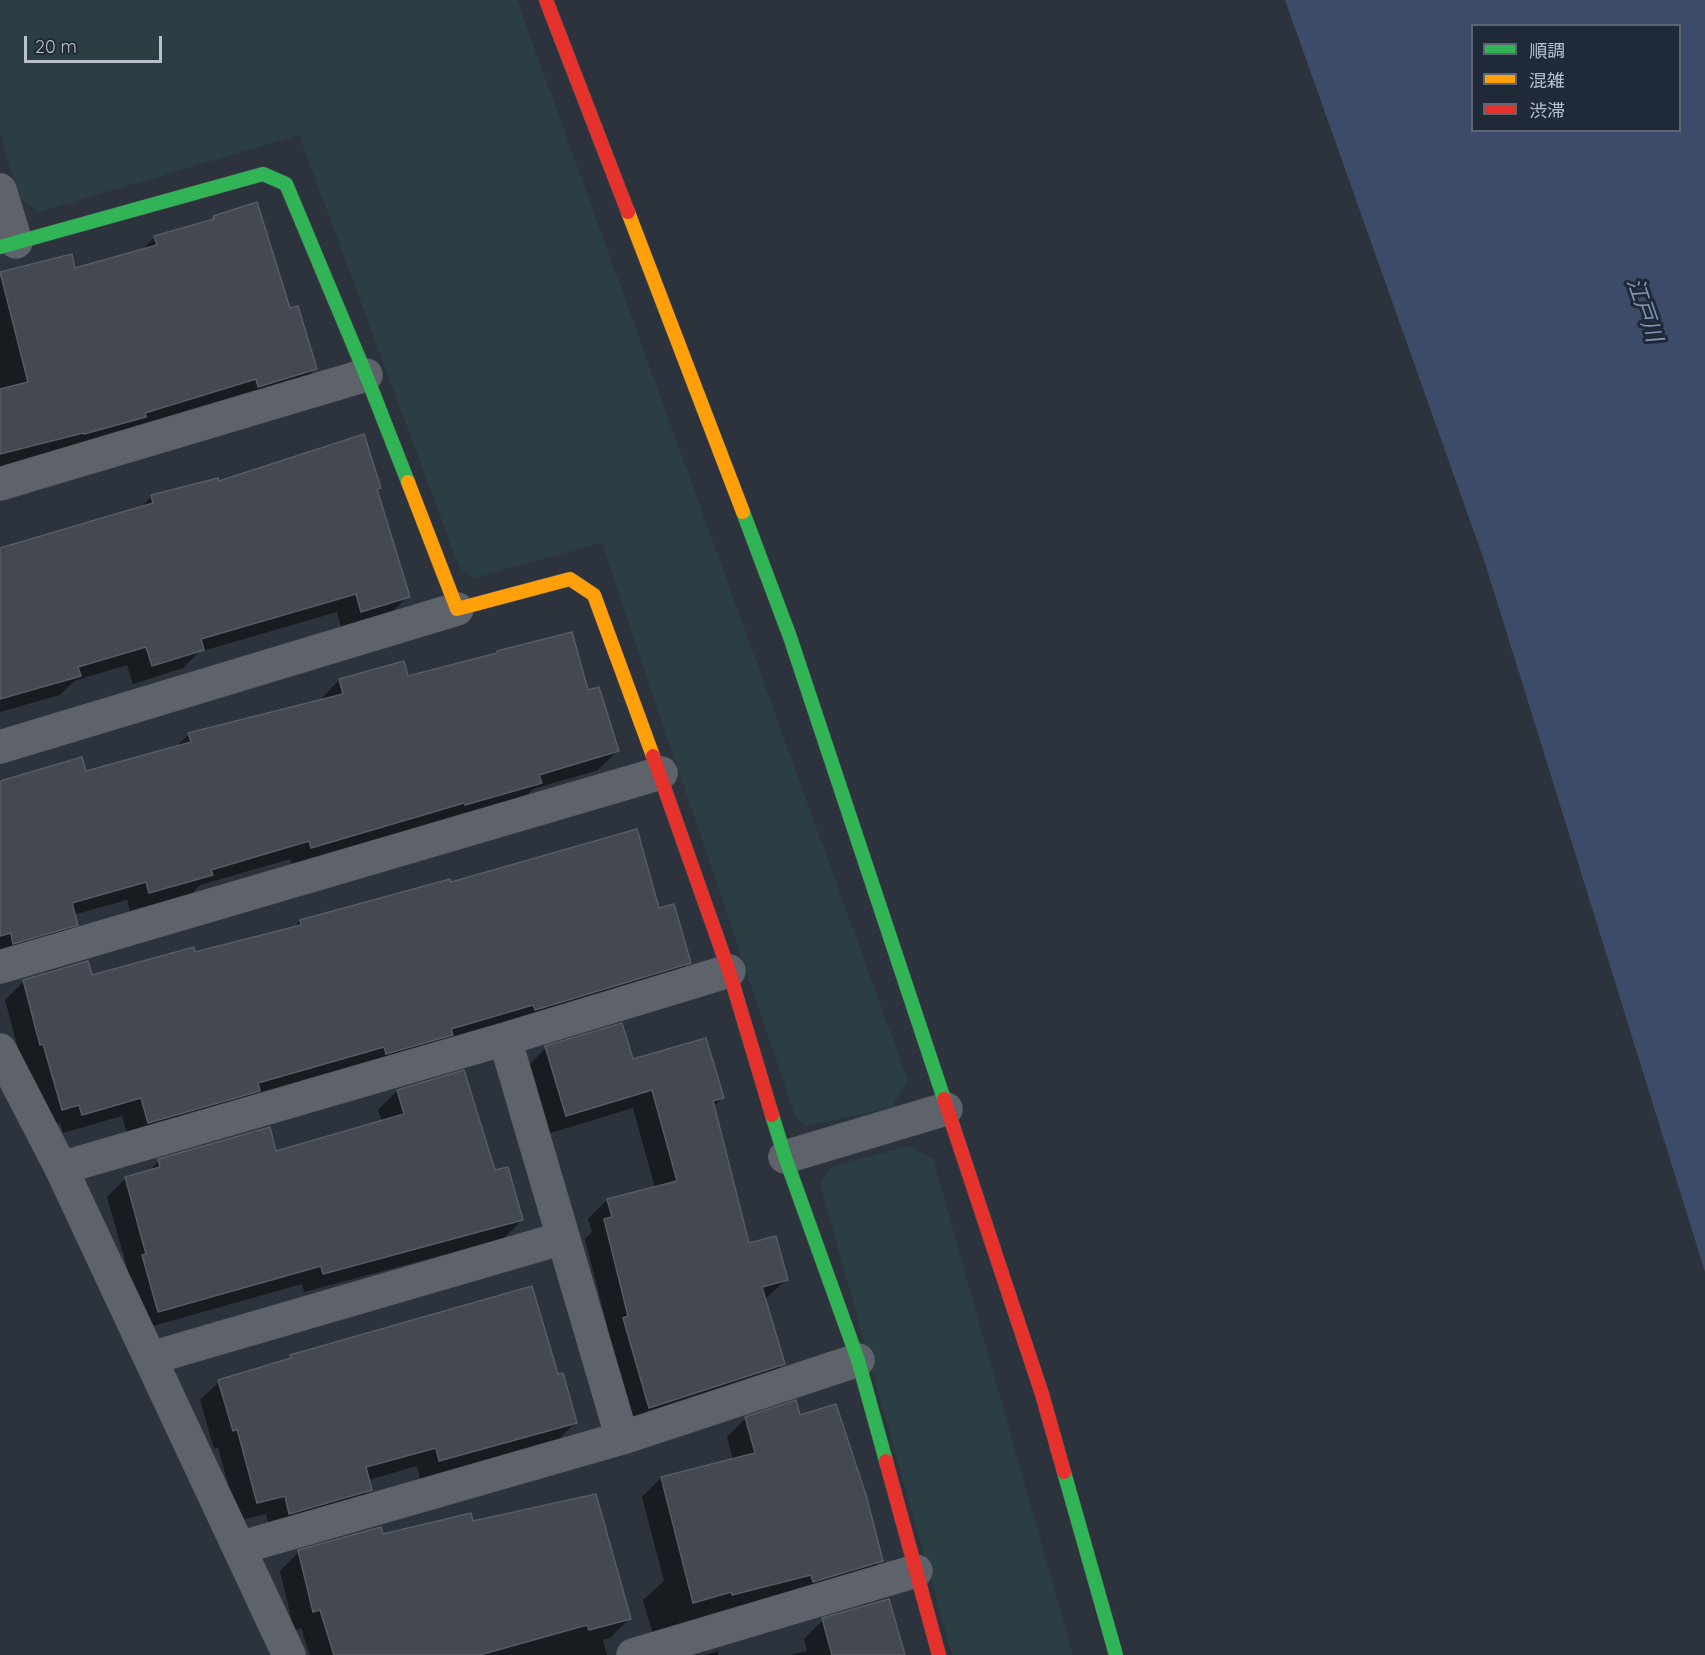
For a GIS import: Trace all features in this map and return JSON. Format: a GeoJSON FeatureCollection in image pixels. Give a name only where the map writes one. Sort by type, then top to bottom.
{"type":"FeatureCollection","features":[{"type":"Feature","properties":{"kind":"street"},"geometry":{"type":"LineString","coordinates":[[546,0],[790,637],[1042,1394],[1116,1655]]}},
{"type":"Feature","properties":{"kind":"street"},"geometry":{"type":"LineString","coordinates":[[0,189],[8,244],[264,174],[286,183],[366,375],[457,609]]}},
{"type":"Feature","properties":{"kind":"street"},"geometry":{"type":"LineString","coordinates":[[0,484],[366,375]]}},
{"type":"Feature","properties":{"kind":"street"},"geometry":{"type":"LineString","coordinates":[[0,747],[457,609],[570,579],[594,595],[661,773],[729,971],[785,1157],[858,1360],[939,1655]]}},
{"type":"Feature","properties":{"kind":"street"},"geometry":{"type":"LineString","coordinates":[[0,967],[661,773]]}},
{"type":"Feature","properties":{"kind":"street"},"geometry":{"type":"LineString","coordinates":[[61,1168],[729,971]]}},
{"type":"Feature","properties":{"kind":"street"},"geometry":{"type":"LineString","coordinates":[[504,1039],[622,1438]]}},
{"type":"Feature","properties":{"kind":"street"},"geometry":{"type":"LineString","coordinates":[[0,1050],[61,1168],[289,1655]]}},
{"type":"Feature","properties":{"kind":"street"},"geometry":{"type":"LineString","coordinates":[[785,1157],[946,1109]]}},
{"type":"Feature","properties":{"kind":"street"},"geometry":{"type":"LineString","coordinates":[[151,1358],[563,1238]]}},
{"type":"Feature","properties":{"kind":"street"},"geometry":{"type":"LineString","coordinates":[[239,1548],[622,1438],[858,1360]]}},
{"type":"Feature","properties":{"kind":"street"},"geometry":{"type":"LineString","coordinates":[[633,1655],[916,1571]]}},
{"type":"Feature","properties":{"kind":"green space"},"geometry":{"type":"Polygon","coordinates":[[[0,0],[517,0],[908,1081],[891,1108],[806,1126],[795,1116],[602,543],[473,578],[459,567],[299,135],[39,212],[18,196],[0,133],[0,0]]]}},
{"type":"Feature","properties":{"kind":"green space"},"geometry":{"type":"Polygon","coordinates":[[[909,1146],[933,1159],[1073,1655],[952,1655],[820,1184],[833,1166],[909,1146]]]}},
{"type":"Feature","properties":{"kind":"water","name":"江戸川"},"geometry":{"type":"Polygon","coordinates":[[[1285,0],[1705,0],[1705,1272],[1485,563],[1285,0]]]}},
{"type":"Feature","properties":{"kind":"building"},"geometry":{"type":"Polygon","coordinates":[[[257,202],[290,308],[298,306],[317,369],[258,387],[256,379],[145,413],[146,417],[0,454],[0,389],[28,382],[0,272],[72,254],[75,268],[157,245],[154,236],[214,219],[213,216],[257,202]]]}},
{"type":"Feature","properties":{"kind":"building"},"geometry":{"type":"Polygon","coordinates":[[[364,434],[381,488],[377,489],[410,597],[361,612],[356,594],[201,639],[204,650],[152,666],[146,647],[78,667],[81,676],[0,699],[0,548],[153,503],[151,495],[218,478],[219,481],[364,434]]]}},
{"type":"Feature","properties":{"kind":"building"},"geometry":{"type":"Polygon","coordinates":[[[572,632],[588,690],[599,687],[619,751],[539,775],[542,783],[465,805],[464,803],[311,848],[309,841],[211,870],[213,875],[149,893],[146,882],[72,903],[78,925],[13,944],[11,933],[0,936],[0,781],[82,757],[86,771],[191,742],[188,733],[343,694],[339,679],[404,661],[408,676],[572,632]]]}},
{"type":"Feature","properties":{"kind":"building"},"geometry":{"type":"Polygon","coordinates":[[[637,829],[659,908],[674,904],[691,963],[535,1010],[533,1005],[451,1029],[453,1035],[386,1054],[384,1047],[258,1083],[260,1091],[148,1123],[141,1098],[82,1115],[79,1105],[62,1110],[43,1044],[40,1045],[23,980],[88,961],[92,975],[194,947],[195,952],[301,925],[300,920],[450,879],[451,882],[637,829]]]}},
{"type":"Feature","properties":{"kind":"building"},"geometry":{"type":"Polygon","coordinates":[[[622,1023],[633,1059],[706,1038],[724,1098],[713,1101],[749,1243],[776,1236],[788,1280],[762,1287],[785,1364],[649,1408],[623,1318],[628,1316],[604,1219],[612,1217],[607,1199],[677,1181],[652,1090],[566,1116],[545,1046],[622,1023]]]}},
{"type":"Feature","properties":{"kind":"building"},"geometry":{"type":"Polygon","coordinates":[[[464,1070],[495,1170],[508,1167],[523,1220],[323,1274],[321,1266],[158,1312],[142,1255],[146,1254],[125,1177],[160,1167],[158,1159],[270,1127],[276,1151],[404,1114],[397,1090],[464,1070]]]}},
{"type":"Feature","properties":{"kind":"building"},"geometry":{"type":"Polygon","coordinates":[[[532,1286],[558,1374],[563,1373],[577,1423],[439,1461],[436,1448],[366,1467],[372,1490],[289,1514],[285,1496],[257,1503],[237,1429],[233,1431],[218,1380],[291,1358],[290,1355],[532,1286]]]}},
{"type":"Feature","properties":{"kind":"building"},"geometry":{"type":"Polygon","coordinates":[[[796,1400],[800,1415],[836,1404],[866,1495],[883,1561],[813,1582],[811,1575],[732,1595],[731,1592],[693,1603],[661,1477],[755,1453],[745,1417],[796,1400]]]}},
{"type":"Feature","properties":{"kind":"building"},"geometry":{"type":"Polygon","coordinates":[[[596,1494],[631,1619],[589,1630],[587,1625],[480,1655],[334,1655],[320,1610],[313,1612],[298,1550],[381,1527],[383,1534],[471,1513],[473,1521],[596,1494]]]}},
{"type":"Feature","properties":{"kind":"building"},"geometry":{"type":"Polygon","coordinates":[[[889,1599],[905,1655],[832,1655],[822,1618],[889,1599]]]}},
{"type":"Feature","properties":{"kind":"traffic: fast"},"geometry":{"type":"LineString","coordinates":[[0,247],[263,174],[286,184],[408,482]]}},
{"type":"Feature","properties":{"kind":"traffic: fast"},"geometry":{"type":"LineString","coordinates":[[743,512],[790,637],[944,1099]]}},
{"type":"Feature","properties":{"kind":"traffic: fast"},"geometry":{"type":"LineString","coordinates":[[772,1115],[858,1360],[886,1461]]}},
{"type":"Feature","properties":{"kind":"traffic: fast"},"geometry":{"type":"LineString","coordinates":[[1064,1472],[1116,1655]]}},
{"type":"Feature","properties":{"kind":"traffic: slow"},"geometry":{"type":"LineString","coordinates":[[628,212],[743,512]]}},
{"type":"Feature","properties":{"kind":"traffic: slow"},"geometry":{"type":"LineString","coordinates":[[408,482],[457,609],[570,579],[594,595],[653,756]]}},
{"type":"Feature","properties":{"kind":"traffic: jam"},"geometry":{"type":"LineString","coordinates":[[546,0],[628,212]]}},
{"type":"Feature","properties":{"kind":"traffic: jam"},"geometry":{"type":"LineString","coordinates":[[653,756],[729,971],[772,1115]]}},
{"type":"Feature","properties":{"kind":"traffic: jam"},"geometry":{"type":"LineString","coordinates":[[944,1099],[1042,1394],[1064,1472]]}},
{"type":"Feature","properties":{"kind":"traffic: jam"},"geometry":{"type":"LineString","coordinates":[[886,1461],[939,1655]]}}]}
